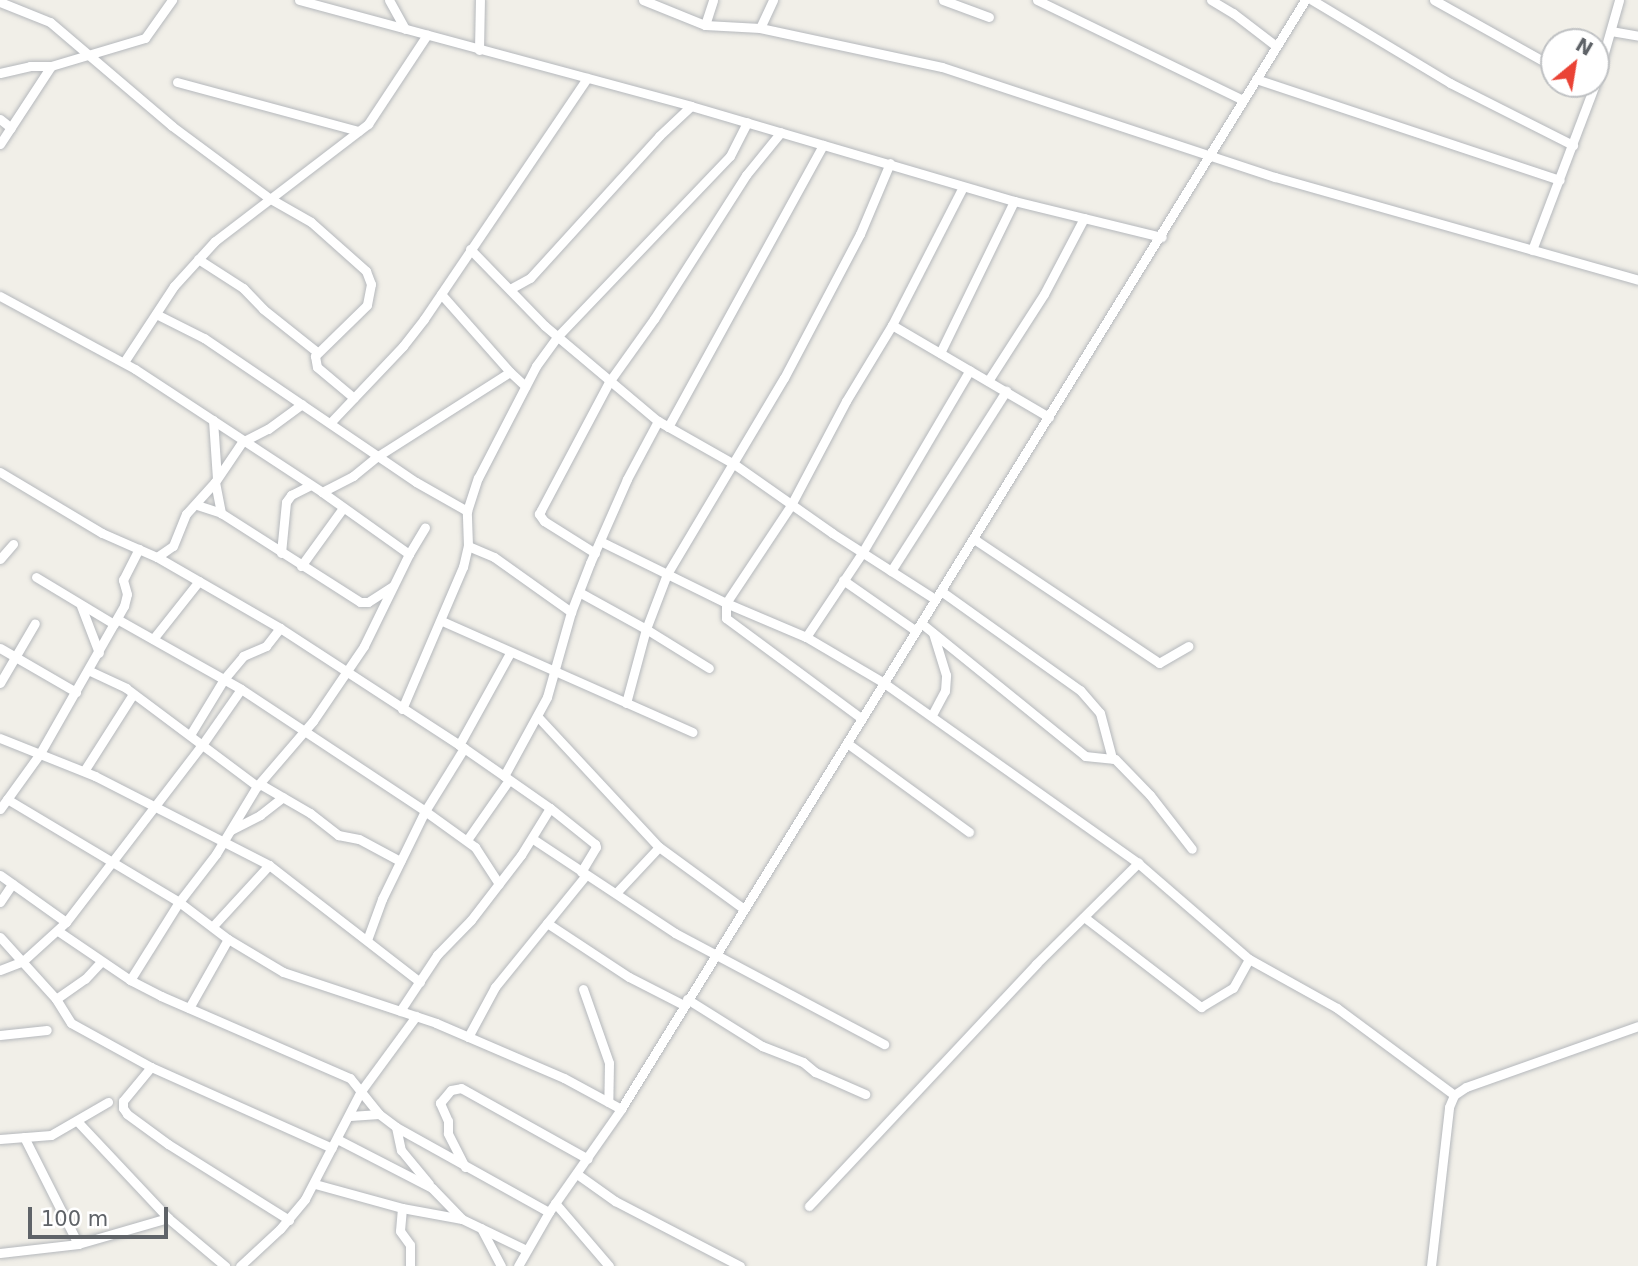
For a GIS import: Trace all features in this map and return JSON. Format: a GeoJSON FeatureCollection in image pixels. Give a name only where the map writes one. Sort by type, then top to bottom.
{"type":"FeatureCollection","features":[{"type":"Feature","properties":{"kind":"street"},"geometry":{"type":"LineString","coordinates":[[0,73],[30,66],[51,66],[145,37],[172,0]]}},
{"type":"Feature","properties":{"kind":"street"},"geometry":{"type":"LineString","coordinates":[[299,0],[691,106],[890,163],[963,187],[1162,237]]}},
{"type":"Feature","properties":{"kind":"street"},"geometry":{"type":"LineString","coordinates":[[388,0],[405,29]]}},
{"type":"Feature","properties":{"kind":"street"},"geometry":{"type":"LineString","coordinates":[[480,0],[480,50]]}},
{"type":"Feature","properties":{"kind":"street"},"geometry":{"type":"LineString","coordinates":[[643,0],[705,25],[760,28],[942,66],[1275,177],[1638,280]]}},
{"type":"Feature","properties":{"kind":"street"},"geometry":{"type":"LineString","coordinates":[[705,25],[713,0]]}},
{"type":"Feature","properties":{"kind":"street"},"geometry":{"type":"LineString","coordinates":[[760,28],[773,0]]}},
{"type":"Feature","properties":{"kind":"street"},"geometry":{"type":"LineString","coordinates":[[943,0],[989,17]]}},
{"type":"Feature","properties":{"kind":"street"},"geometry":{"type":"LineString","coordinates":[[1037,0],[1243,100]]}},
{"type":"Feature","properties":{"kind":"street"},"geometry":{"type":"LineString","coordinates":[[1210,0],[1233,13],[1276,46]]}},
{"type":"Feature","properties":{"kind":"street"},"geometry":{"type":"LineString","coordinates":[[517,1266],[549,1212],[621,1109],[1306,0]]}},
{"type":"Feature","properties":{"kind":"street"},"geometry":{"type":"LineString","coordinates":[[1312,0],[1450,83],[1573,145]]}},
{"type":"Feature","properties":{"kind":"street"},"geometry":{"type":"LineString","coordinates":[[1434,0],[1540,59]]}},
{"type":"Feature","properties":{"kind":"street"},"geometry":{"type":"LineString","coordinates":[[1619,0],[1611,31],[1638,36]]}},
{"type":"Feature","properties":{"kind":"street"},"geometry":{"type":"LineString","coordinates":[[0,2],[50,22],[172,126],[269,198],[321,230],[370,277],[367,304],[317,352],[317,367],[354,398]]}},
{"type":"Feature","properties":{"kind":"street"},"geometry":{"type":"LineString","coordinates":[[124,362],[174,285],[198,259],[269,198],[373,118],[427,35]]}},
{"type":"Feature","properties":{"kind":"street"},"geometry":{"type":"LineString","coordinates":[[0,144],[51,66]]}},
{"type":"Feature","properties":{"kind":"street"},"geometry":{"type":"LineString","coordinates":[[330,423],[407,342],[587,78]]}},
{"type":"Feature","properties":{"kind":"street"},"geometry":{"type":"LineString","coordinates":[[1256,79],[1559,180]]}},
{"type":"Feature","properties":{"kind":"street"},"geometry":{"type":"LineString","coordinates":[[177,82],[359,131]]}},
{"type":"Feature","properties":{"kind":"street"},"geometry":{"type":"LineString","coordinates":[[1531,250],[1589,98]]}},
{"type":"Feature","properties":{"kind":"street"},"geometry":{"type":"LineString","coordinates":[[510,289],[530,278],[659,135],[691,106]]}},
{"type":"Feature","properties":{"kind":"street"},"geometry":{"type":"LineString","coordinates":[[0,119],[10,128]]}},
{"type":"Feature","properties":{"kind":"street"},"geometry":{"type":"LineString","coordinates":[[402,709],[442,621],[468,546],[467,511],[484,466],[526,386],[557,337],[730,156],[747,122]]}},
{"type":"Feature","properties":{"kind":"street"},"geometry":{"type":"LineString","coordinates":[[595,553],[544,521],[539,514],[609,382],[654,319],[741,182],[781,132]]}},
{"type":"Feature","properties":{"kind":"street"},"geometry":{"type":"LineString","coordinates":[[668,427],[823,145]]}},
{"type":"Feature","properties":{"kind":"street"},"geometry":{"type":"LineString","coordinates":[[626,703],[646,629],[667,575],[734,464],[860,234],[890,163]]}},
{"type":"Feature","properties":{"kind":"street"},"geometry":{"type":"LineString","coordinates":[[861,718],[726,618],[726,603],[791,505],[846,401],[892,325],[963,187]]}},
{"type":"Feature","properties":{"kind":"street"},"geometry":{"type":"LineString","coordinates":[[940,353],[1014,201]]}},
{"type":"Feature","properties":{"kind":"street"},"geometry":{"type":"LineString","coordinates":[[988,381],[1044,295],[1084,218]]}},
{"type":"Feature","properties":{"kind":"street"},"geometry":{"type":"LineString","coordinates":[[470,249],[557,337],[658,421],[734,464],[891,571],[938,595],[1080,690],[1100,713],[1112,758],[1150,795],[1192,849]]}},
{"type":"Feature","properties":{"kind":"street"},"geometry":{"type":"LineString","coordinates":[[198,259],[243,288],[263,309],[317,352]]}},
{"type":"Feature","properties":{"kind":"street"},"geometry":{"type":"LineString","coordinates":[[441,294],[510,372],[526,386]]}},
{"type":"Feature","properties":{"kind":"street"},"geometry":{"type":"LineString","coordinates":[[0,296],[124,362],[309,486],[322,492],[409,554]]}},
{"type":"Feature","properties":{"kind":"street"},"geometry":{"type":"LineString","coordinates":[[156,314],[204,338],[379,456],[467,511]]}},
{"type":"Feature","properties":{"kind":"street"},"geometry":{"type":"LineString","coordinates":[[892,325],[1049,417]]}},
{"type":"Feature","properties":{"kind":"street"},"geometry":{"type":"LineString","coordinates":[[806,637],[862,552],[970,370]]}},
{"type":"Feature","properties":{"kind":"street"},"geometry":{"type":"LineString","coordinates":[[322,492],[353,476],[379,456],[510,372]]}},
{"type":"Feature","properties":{"kind":"street"},"geometry":{"type":"LineString","coordinates":[[891,571],[1006,391]]}},
{"type":"Feature","properties":{"kind":"street"},"geometry":{"type":"LineString","coordinates":[[157,557],[173,546],[183,519],[197,505],[242,442],[268,429],[302,404]]}},
{"type":"Feature","properties":{"kind":"street"},"geometry":{"type":"LineString","coordinates":[[213,420],[216,480],[221,513]]}},
{"type":"Feature","properties":{"kind":"street"},"geometry":{"type":"LineString","coordinates":[[467,840],[507,778],[538,717],[555,674],[579,592],[627,480],[658,421]]}},
{"type":"Feature","properties":{"kind":"street"},"geometry":{"type":"LineString","coordinates":[[0,472],[102,533],[157,557],[280,628],[461,746],[550,808],[595,844],[583,874],[495,987],[468,1037]]}},
{"type":"Feature","properties":{"kind":"street"},"geometry":{"type":"LineString","coordinates":[[281,553],[286,502],[291,495],[309,486]]}},
{"type":"Feature","properties":{"kind":"street"},"geometry":{"type":"LineString","coordinates":[[197,505],[221,513],[301,566],[364,603],[394,585]]}},
{"type":"Feature","properties":{"kind":"street"},"geometry":{"type":"LineString","coordinates":[[301,566],[343,509]]}},
{"type":"Feature","properties":{"kind":"street"},"geometry":{"type":"LineString","coordinates":[[130,980],[179,902],[200,878],[259,785],[303,732],[346,673],[374,628],[409,554],[425,527]]}},
{"type":"Feature","properties":{"kind":"street"},"geometry":{"type":"LineString","coordinates":[[974,538],[1160,663],[1188,646]]}},
{"type":"Feature","properties":{"kind":"street"},"geometry":{"type":"LineString","coordinates":[[600,541],[726,603],[806,637],[884,682],[1138,863],[1249,959],[1337,1008],[1454,1095]]}},
{"type":"Feature","properties":{"kind":"street"},"geometry":{"type":"LineString","coordinates":[[0,559],[12,544]]}},
{"type":"Feature","properties":{"kind":"street"},"geometry":{"type":"LineString","coordinates":[[468,546],[511,568],[571,612]]}},
{"type":"Feature","properties":{"kind":"street"},"geometry":{"type":"LineString","coordinates":[[0,810],[39,755],[90,671],[127,597],[123,580],[139,549]]}},
{"type":"Feature","properties":{"kind":"street"},"geometry":{"type":"LineString","coordinates":[[36,577],[81,606],[153,639],[241,689],[425,811],[480,852],[499,884]]}},
{"type":"Feature","properties":{"kind":"street"},"geometry":{"type":"LineString","coordinates":[[843,580],[933,633],[1085,756],[1112,758]]}},
{"type":"Feature","properties":{"kind":"street"},"geometry":{"type":"LineString","coordinates":[[153,639],[200,581]]}},
{"type":"Feature","properties":{"kind":"street"},"geometry":{"type":"LineString","coordinates":[[579,592],[709,668]]}},
{"type":"Feature","properties":{"kind":"street"},"geometry":{"type":"LineString","coordinates":[[81,606],[99,653]]}},
{"type":"Feature","properties":{"kind":"street"},"geometry":{"type":"LineString","coordinates":[[442,621],[555,674],[692,732]]}},
{"type":"Feature","properties":{"kind":"street"},"geometry":{"type":"LineString","coordinates":[[0,683],[17,659],[35,623]]}},
{"type":"Feature","properties":{"kind":"street"},"geometry":{"type":"LineString","coordinates":[[190,735],[224,680],[246,652],[266,646],[280,628]]}},
{"type":"Feature","properties":{"kind":"street"},"geometry":{"type":"LineString","coordinates":[[932,715],[945,691],[946,675],[933,633]]}},
{"type":"Feature","properties":{"kind":"street"},"geometry":{"type":"LineString","coordinates":[[0,648],[76,692]]}},
{"type":"Feature","properties":{"kind":"street"},"geometry":{"type":"LineString","coordinates":[[367,940],[400,861],[510,653]]}},
{"type":"Feature","properties":{"kind":"street"},"geometry":{"type":"LineString","coordinates":[[90,671],[133,694],[259,785],[283,797],[338,835],[359,839],[400,861]]}},
{"type":"Feature","properties":{"kind":"street"},"geometry":{"type":"LineString","coordinates":[[0,970],[23,961],[66,922],[202,745],[241,689]]}},
{"type":"Feature","properties":{"kind":"street"},"geometry":{"type":"LineString","coordinates":[[84,771],[133,694]]}},
{"type":"Feature","properties":{"kind":"street"},"geometry":{"type":"LineString","coordinates":[[538,717],[659,847],[744,909]]}},
{"type":"Feature","properties":{"kind":"street"},"geometry":{"type":"LineString","coordinates":[[0,738],[84,771],[227,835],[419,982]]}},
{"type":"Feature","properties":{"kind":"street"},"geometry":{"type":"LineString","coordinates":[[846,743],[969,832]]}},
{"type":"Feature","properties":{"kind":"street"},"geometry":{"type":"LineString","coordinates":[[227,835],[260,816],[283,797]]}},
{"type":"Feature","properties":{"kind":"street"},"geometry":{"type":"LineString","coordinates":[[7,799],[179,902],[228,939],[294,976],[416,1016],[468,1037],[553,1073],[621,1109]]}},
{"type":"Feature","properties":{"kind":"street"},"geometry":{"type":"LineString","coordinates":[[400,1011],[437,955],[471,920],[533,839],[550,808]]}},
{"type":"Feature","properties":{"kind":"street"},"geometry":{"type":"LineString","coordinates":[[533,839],[583,874],[714,955],[884,1044]]}},
{"type":"Feature","properties":{"kind":"street"},"geometry":{"type":"LineString","coordinates":[[617,894],[659,847]]}},
{"type":"Feature","properties":{"kind":"street"},"geometry":{"type":"LineString","coordinates":[[809,1206],[1138,863]]}},
{"type":"Feature","properties":{"kind":"street"},"geometry":{"type":"LineString","coordinates":[[213,926],[269,865]]}},
{"type":"Feature","properties":{"kind":"street"},"geometry":{"type":"LineString","coordinates":[[0,875],[66,922]]}},
{"type":"Feature","properties":{"kind":"street"},"geometry":{"type":"LineString","coordinates":[[0,902],[12,884]]}},
{"type":"Feature","properties":{"kind":"street"},"geometry":{"type":"LineString","coordinates":[[1084,917],[1201,1007],[1233,988],[1249,959]]}},
{"type":"Feature","properties":{"kind":"street"},"geometry":{"type":"LineString","coordinates":[[547,923],[629,976],[686,1002],[762,1046],[803,1062],[815,1072],[865,1094]]}},
{"type":"Feature","properties":{"kind":"street"},"geometry":{"type":"LineString","coordinates":[[58,931],[130,980],[342,1073],[356,1082],[379,1114],[396,1127],[549,1212]]}},
{"type":"Feature","properties":{"kind":"street"},"geometry":{"type":"LineString","coordinates":[[0,937],[56,999],[71,1023],[151,1066],[334,1143],[432,1188]]}},
{"type":"Feature","properties":{"kind":"street"},"geometry":{"type":"LineString","coordinates":[[190,1008],[228,939]]}},
{"type":"Feature","properties":{"kind":"street"},"geometry":{"type":"LineString","coordinates":[[56,999],[85,979],[102,962]]}},
{"type":"Feature","properties":{"kind":"street"},"geometry":{"type":"LineString","coordinates":[[583,989],[609,1063],[608,1102]]}},
{"type":"Feature","properties":{"kind":"street"},"geometry":{"type":"LineString","coordinates":[[240,1266],[252,1261],[289,1220],[315,1184],[361,1091],[416,1016]]}},
{"type":"Feature","properties":{"kind":"street"},"geometry":{"type":"LineString","coordinates":[[1431,1266],[1449,1107],[1454,1095],[1466,1087],[1638,1026]]}},
{"type":"Feature","properties":{"kind":"street"},"geometry":{"type":"LineString","coordinates":[[0,1035],[47,1030]]}},
{"type":"Feature","properties":{"kind":"street"},"geometry":{"type":"LineString","coordinates":[[151,1066],[123,1101],[127,1114],[168,1144],[289,1220]]}},
{"type":"Feature","properties":{"kind":"street"},"geometry":{"type":"LineString","coordinates":[[465,1167],[448,1133],[448,1121],[440,1103],[451,1090],[461,1088],[588,1158]]}},
{"type":"Feature","properties":{"kind":"street"},"geometry":{"type":"LineString","coordinates":[[0,1139],[51,1135],[108,1102]]}},
{"type":"Feature","properties":{"kind":"street"},"geometry":{"type":"LineString","coordinates":[[349,1116],[379,1114]]}},
{"type":"Feature","properties":{"kind":"street"},"geometry":{"type":"LineString","coordinates":[[77,1121],[168,1218],[222,1265]]}},
{"type":"Feature","properties":{"kind":"street"},"geometry":{"type":"LineString","coordinates":[[396,1127],[401,1150],[462,1219]]}},
{"type":"Feature","properties":{"kind":"street"},"geometry":{"type":"LineString","coordinates":[[24,1137],[78,1244]]}},
{"type":"Feature","properties":{"kind":"street"},"geometry":{"type":"LineString","coordinates":[[577,1174],[615,1201],[740,1266]]}},
{"type":"Feature","properties":{"kind":"street"},"geometry":{"type":"LineString","coordinates":[[315,1184],[402,1208],[462,1219],[526,1250]]}},
{"type":"Feature","properties":{"kind":"street"},"geometry":{"type":"LineString","coordinates":[[555,1203],[609,1266]]}},
{"type":"Feature","properties":{"kind":"street"},"geometry":{"type":"LineString","coordinates":[[402,1208],[400,1231],[410,1245],[410,1266]]}},
{"type":"Feature","properties":{"kind":"street"},"geometry":{"type":"LineString","coordinates":[[0,1253],[78,1244],[168,1218]]}},
{"type":"Feature","properties":{"kind":"street"},"geometry":{"type":"LineString","coordinates":[[481,1228],[501,1266]]}}]}
